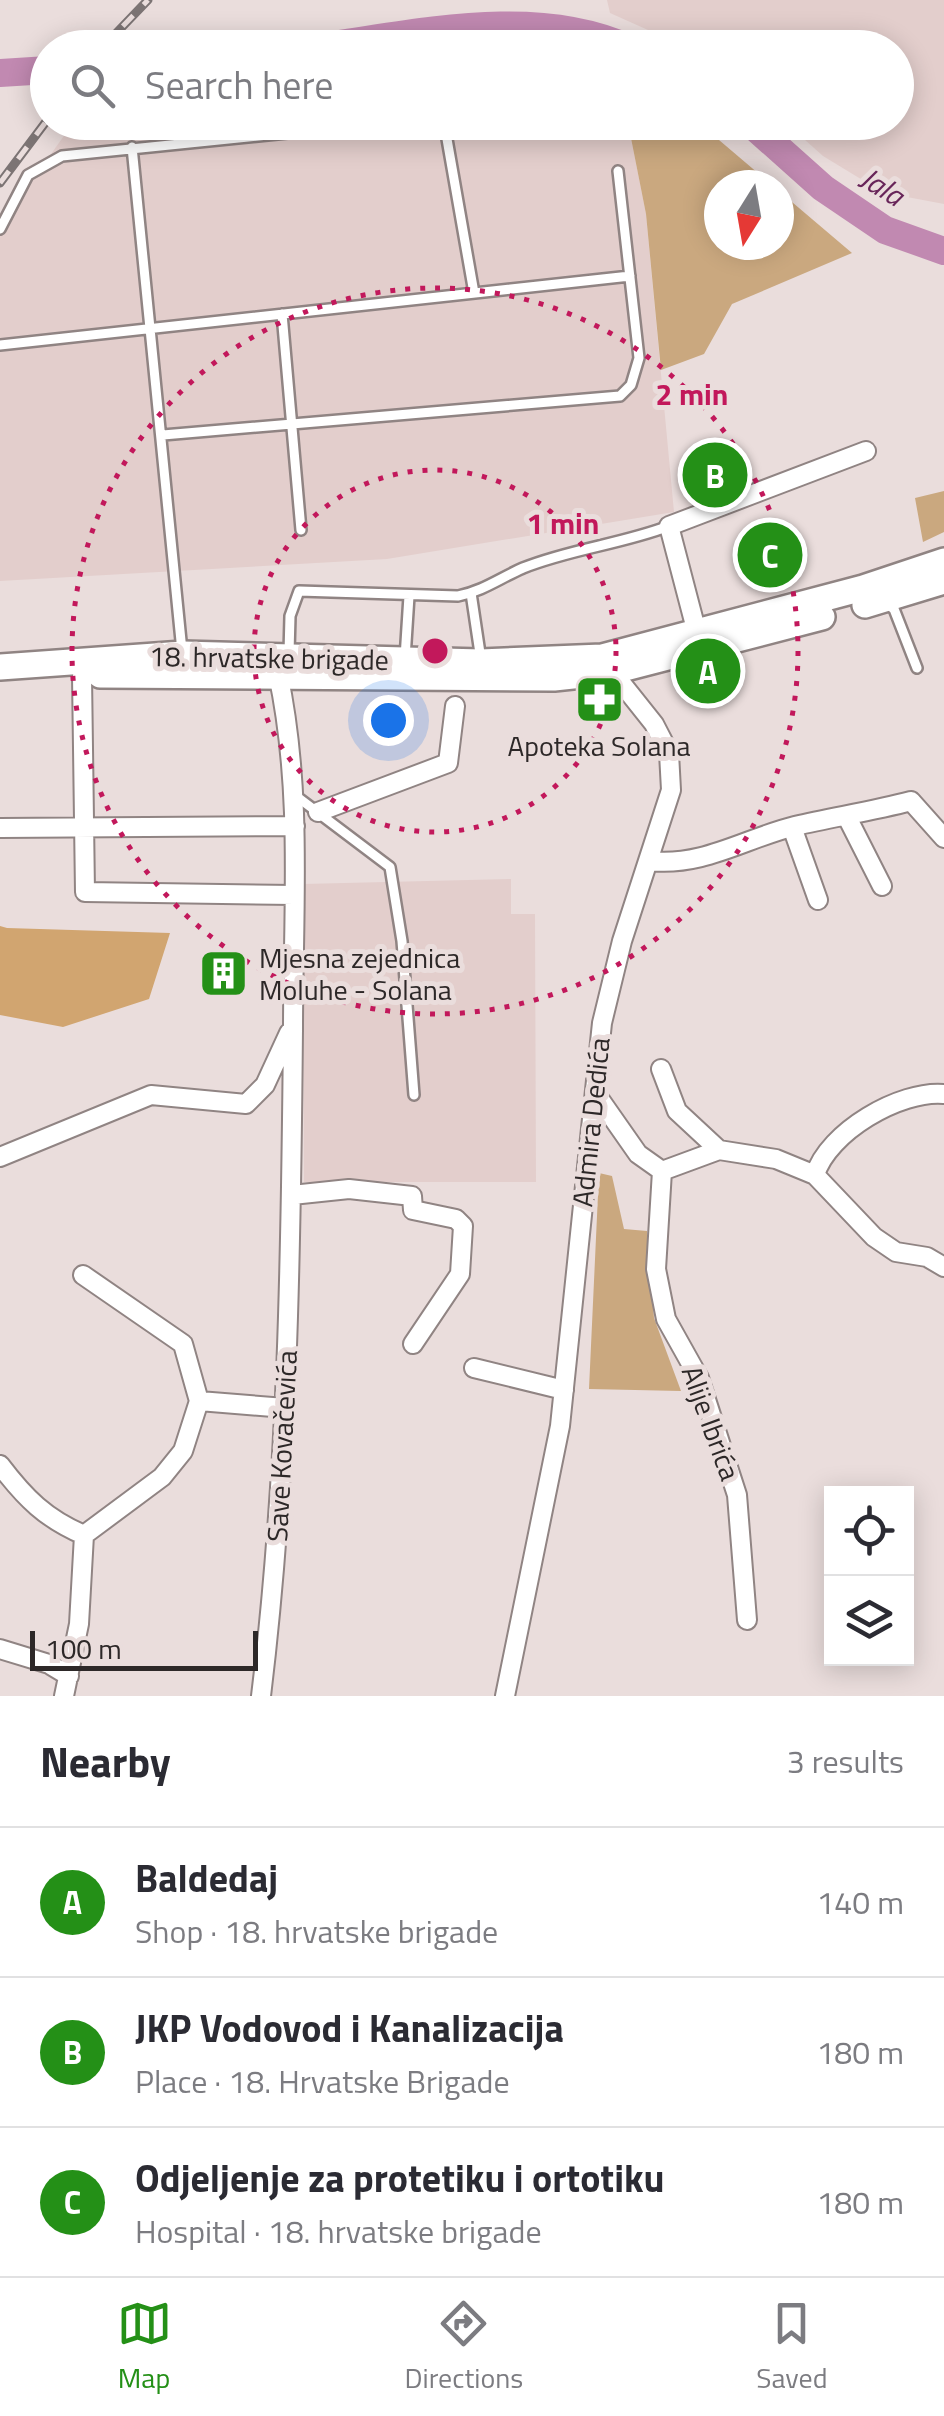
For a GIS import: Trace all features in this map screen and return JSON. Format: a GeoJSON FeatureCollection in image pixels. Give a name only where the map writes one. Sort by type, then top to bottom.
{"type":"FeatureCollection","features":[{"type":"Feature","properties":{"kind":"main road","name":"18. hrvatske brigade"},"geometry":{"type":"LineString","coordinates":[[0,667],[405,660],[606,664],[697,632],[863,588],[944,561]]}},
{"type":"Feature","properties":{"kind":"main road","name":"18. hrvatske brigade"},"geometry":{"type":"LineString","coordinates":[[284,664],[493,680],[606,664],[881,600],[944,581]]}},
{"type":"Feature","properties":{"kind":"main road","name":"18. hrvatske brigade"},"geometry":{"type":"LineString","coordinates":[[0,682],[183,665]]}},
{"type":"Feature","properties":{"kind":"street"},"geometry":{"type":"LineString","coordinates":[[697,632],[669,526],[866,451]]}},
{"type":"Feature","properties":{"kind":"street","name":"Save Kovačevića"},"geometry":{"type":"LineString","coordinates":[[262,1696],[284,1474],[292,1194],[296,796],[284,664]]}},
{"type":"Feature","properties":{"kind":"street","name":"Admira Dedića"},"geometry":{"type":"LineString","coordinates":[[506,1696],[564,1390],[602,1023],[622,941],[671,790],[669,752],[654,724],[606,664]]}},
{"type":"Feature","properties":{"kind":"street"},"geometry":{"type":"LineString","coordinates":[[82,676],[85,892],[294,895]]}},
{"type":"Feature","properties":{"kind":"street"},"geometry":{"type":"LineString","coordinates":[[318,812],[448,763],[454,706]]}},
{"type":"Feature","properties":{"kind":"street"},"geometry":{"type":"LineString","coordinates":[[650,861],[668,863],[717,854],[792,827],[912,801],[944,838]]}},
{"type":"Feature","properties":{"kind":"street"},"geometry":{"type":"LineString","coordinates":[[847,817],[882,886]]}},
{"type":"Feature","properties":{"kind":"street"},"geometry":{"type":"LineString","coordinates":[[0,828],[85,824],[295,826]]}},
{"type":"Feature","properties":{"kind":"street"},"geometry":{"type":"LineString","coordinates":[[792,827],[818,900]]}},
{"type":"Feature","properties":{"kind":"street"},"geometry":{"type":"LineString","coordinates":[[2,1158],[150,1094],[246,1104],[265,1086],[293,1023]]}},
{"type":"Feature","properties":{"kind":"street"},"geometry":{"type":"LineString","coordinates":[[661,1069],[677,1111],[719,1150]]}},
{"type":"Feature","properties":{"kind":"street"},"geometry":{"type":"LineString","coordinates":[[596,1094],[638,1154],[662,1171],[719,1150],[776,1160],[814,1175],[874,1238],[896,1252],[927,1257],[944,1268]]}},
{"type":"Feature","properties":{"kind":"street"},"geometry":{"type":"LineString","coordinates":[[814,1175],[821,1155],[866,1121],[906,1098],[944,1094]]}},
{"type":"Feature","properties":{"kind":"street","name":"Alije Ibrića"},"geometry":{"type":"LineString","coordinates":[[662,1171],[656,1269],[666,1319],[699,1378],[738,1495],[747,1620]]}},
{"type":"Feature","properties":{"kind":"street"},"geometry":{"type":"LineString","coordinates":[[292,1194],[349,1189],[412,1196],[414,1210],[456,1219],[464,1226],[460,1274],[413,1344]]}},
{"type":"Feature","properties":{"kind":"street"},"geometry":{"type":"LineString","coordinates":[[84,1275],[183,1344],[199,1401],[182,1451],[162,1477],[84,1535]]}},
{"type":"Feature","properties":{"kind":"street"},"geometry":{"type":"LineString","coordinates":[[474,1368],[564,1390]]}},
{"type":"Feature","properties":{"kind":"street"},"geometry":{"type":"LineString","coordinates":[[199,1401],[284,1408]]}},
{"type":"Feature","properties":{"kind":"street"},"geometry":{"type":"LineString","coordinates":[[0,1465],[27,1500],[54,1522],[84,1535]]}},
{"type":"Feature","properties":{"kind":"street"},"geometry":{"type":"LineString","coordinates":[[64,1696],[79,1624],[84,1535]]}},
{"type":"Feature","properties":{"kind":"street"},"geometry":{"type":"LineString","coordinates":[[0,1648],[49,1664],[69,1676]]}},
{"type":"Feature","properties":{"kind":"lane"},"geometry":{"type":"LineString","coordinates":[[0,229],[18,186],[42,164],[62,156],[198,140]]}},
{"type":"Feature","properties":{"kind":"lane"},"geometry":{"type":"LineString","coordinates":[[447,140],[474,293]]}},
{"type":"Feature","properties":{"kind":"lane"},"geometry":{"type":"LineString","coordinates":[[132,146],[164,434],[183,665]]}},
{"type":"Feature","properties":{"kind":"lane"},"geometry":{"type":"LineString","coordinates":[[164,434],[611,400],[631,384],[638,367],[618,171]]}},
{"type":"Feature","properties":{"kind":"lane"},"geometry":{"type":"LineString","coordinates":[[0,345],[630,276]]}},
{"type":"Feature","properties":{"kind":"lane"},"geometry":{"type":"LineString","coordinates":[[282,314],[301,530]]}},
{"type":"Feature","properties":{"kind":"lane"},"geometry":{"type":"LineString","coordinates":[[284,664],[290,616],[299,591],[408,596],[471,593],[524,568],[626,542],[669,526]]}},
{"type":"Feature","properties":{"kind":"lane"},"geometry":{"type":"LineString","coordinates":[[471,593],[481,662]]}},
{"type":"Feature","properties":{"kind":"lane"},"geometry":{"type":"LineString","coordinates":[[405,660],[408,596]]}},
{"type":"Feature","properties":{"kind":"lane"},"geometry":{"type":"LineString","coordinates":[[881,600],[894,610],[917,668]]}},
{"type":"Feature","properties":{"kind":"lane"},"geometry":{"type":"LineString","coordinates":[[296,796],[390,867],[402,941],[414,1095]]}},
{"type":"Feature","properties":{"kind":"shaded area"},"geometry":{"type":"Polygon","coordinates":[[[607,0],[944,0],[944,204],[891,194],[869,184],[823,156],[805,140],[914,140],[914,30],[648,30],[610,13],[607,0]]]}},
{"type":"Feature","properties":{"kind":"shaded area"},"geometry":{"type":"Polygon","coordinates":[[[61,140],[631,140],[646,214],[674,512],[387,559],[0,581],[0,226],[61,140]]]}},
{"type":"Feature","properties":{"kind":"shaded area"},"geometry":{"type":"Polygon","coordinates":[[[631,140],[719,140],[754,170],[704,170],[704,260],[794,260],[794,204],[852,253],[732,304],[704,354],[661,370],[646,214],[631,140]]]}},
{"type":"Feature","properties":{"kind":"shaded area"},"geometry":{"type":"Polygon","coordinates":[[[944,491],[944,532],[923,542],[915,498],[944,491]]]}},
{"type":"Feature","properties":{"kind":"shaded area"},"geometry":{"type":"Polygon","coordinates":[[[511,879],[511,914],[535,914],[536,1182],[304,1182],[303,884],[511,879]]]}},
{"type":"Feature","properties":{"kind":"shaded area"},"geometry":{"type":"Polygon","coordinates":[[[0,926],[170,933],[149,999],[63,1027],[0,1015],[0,926]]]}},
{"type":"Feature","properties":{"kind":"shaded area"},"geometry":{"type":"Polygon","coordinates":[[[599,1173],[612,1176],[624,1229],[647,1231],[654,1318],[681,1391],[589,1389],[599,1173]]]}},
{"type":"Feature","properties":{"kind":"waterway","name":"Jala"},"geometry":{"type":"LineString","coordinates":[[439,30],[511,26],[563,30]]}},
{"type":"Feature","properties":{"kind":"waterway","name":"Jala"},"geometry":{"type":"LineString","coordinates":[[0,73],[30,71]]}},
{"type":"Feature","properties":{"kind":"waterway","name":"Jala"},"geometry":{"type":"LineString","coordinates":[[769,140],[823,188],[885,230],[944,251]]}},
{"type":"Feature","properties":{"kind":"railway"},"geometry":{"type":"LineString","coordinates":[[119,30],[148,0]]}},
{"type":"Feature","properties":{"kind":"railway"},"geometry":{"type":"LineString","coordinates":[[0,183],[32,140]]}},
{"type":"Feature","properties":{"kind":"place","name":"JKP Vodovod i Kanalizacija"},"geometry":{"type":"Point","coordinates":[715,475]}},
{"type":"Feature","properties":{"kind":"place","name":"Odjeljenje za protetiku i ortotiku"},"geometry":{"type":"Point","coordinates":[770,555]}},
{"type":"Feature","properties":{"kind":"place","name":"Baldedaj"},"geometry":{"type":"Point","coordinates":[708,671]}},
{"type":"Feature","properties":{"kind":"place","name":"Apoteka Solana"},"geometry":{"type":"Point","coordinates":[599,699]}},
{"type":"Feature","properties":{"kind":"place","name":"Mjesna zejednica Moluhe - Solana"},"geometry":{"type":"Point","coordinates":[224,974]}}]}
